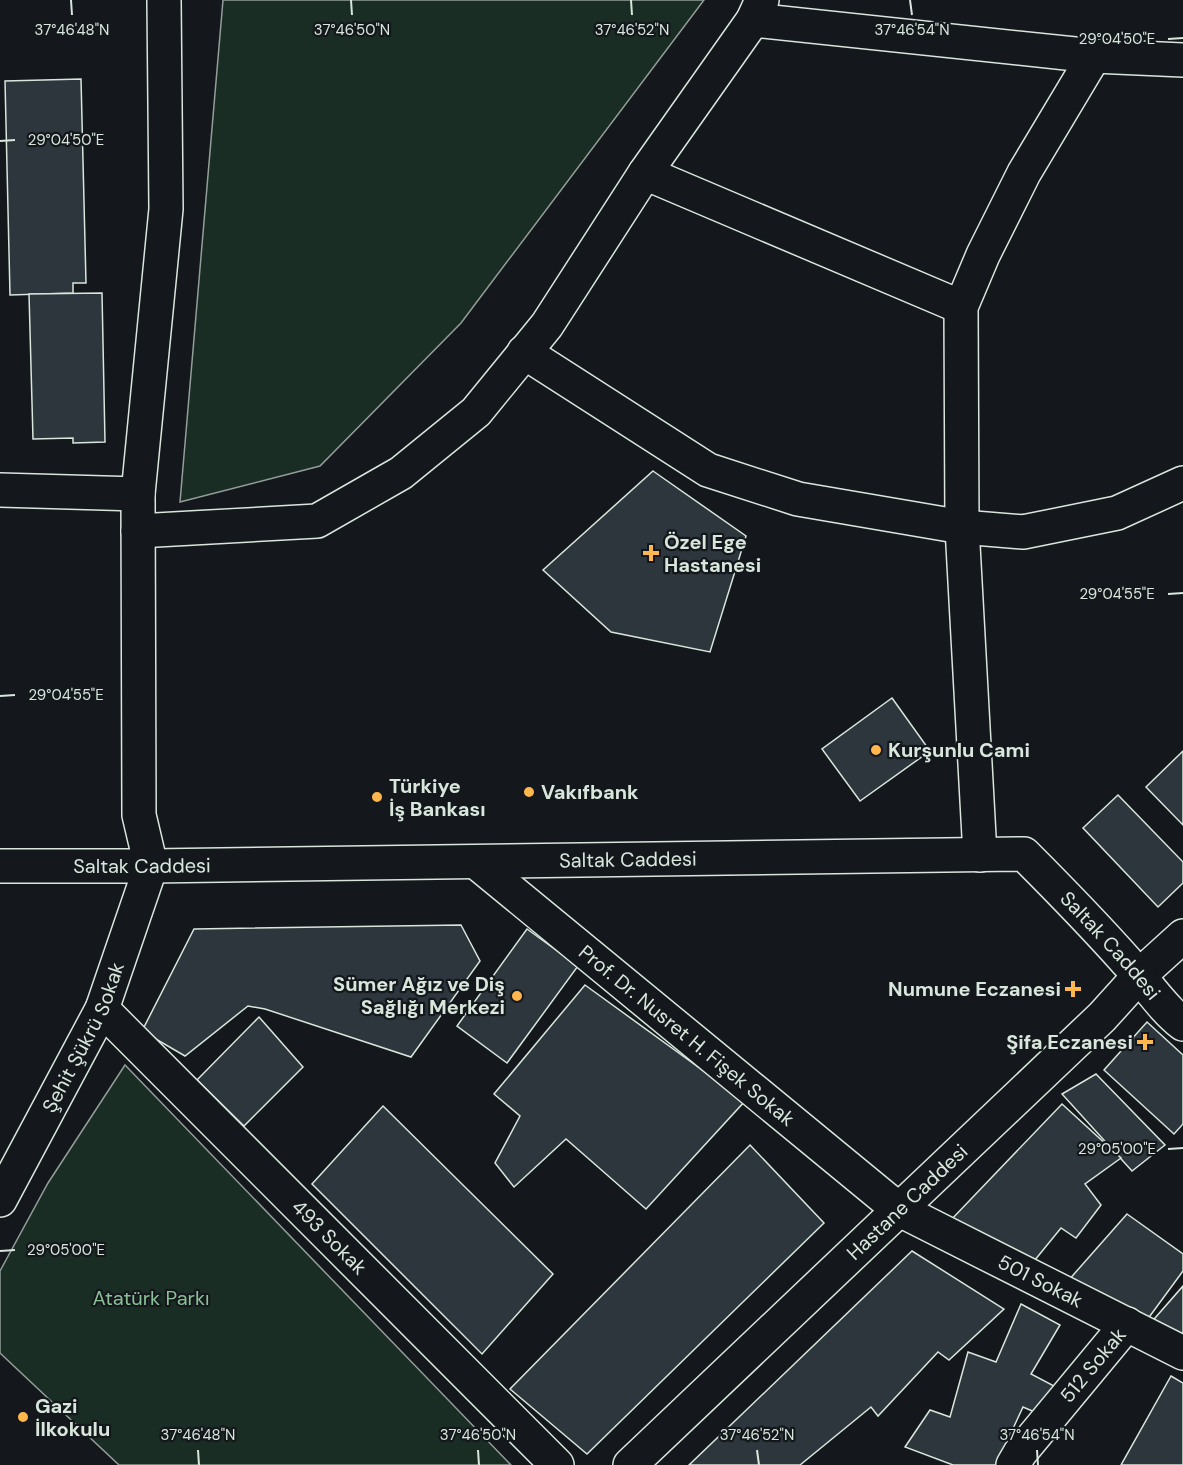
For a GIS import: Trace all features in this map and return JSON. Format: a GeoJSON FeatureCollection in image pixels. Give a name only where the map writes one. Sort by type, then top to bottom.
{"type":"FeatureCollection","features":[{"type":"Feature","properties":{"kind":"street"},"geometry":{"type":"LineString","coordinates":[[151,866],[139,815],[138,494],[166,209],[164,0]]}},
{"type":"Feature","properties":{"kind":"street"},"geometry":{"type":"LineString","coordinates":[[138,531],[317,521],[400,473],[476,412],[547,325],[645,173],[758,10],[1094,56],[1183,60]]}},
{"type":"Feature","properties":{"kind":"street"},"geometry":{"type":"LineString","coordinates":[[980,855],[962,526],[961,307],[982,255],[1024,173],[1094,56]]}},
{"type":"Feature","properties":{"kind":"street"},"geometry":{"type":"LineString","coordinates":[[645,173],[961,307]]}},
{"type":"Feature","properties":{"kind":"street"},"geometry":{"type":"LineString","coordinates":[[524,352],[708,470],[798,499],[962,526],[1023,532],[1117,513],[1183,483]]}},
{"type":"Feature","properties":{"kind":"street"},"geometry":{"type":"LineString","coordinates":[[0,490],[138,494]]}},
{"type":"Feature","properties":{"kind":"street","name":"Saltak Caddesi"},"geometry":{"type":"LineString","coordinates":[[0,866],[1024,854],[1140,975],[1170,1013],[1183,1024]]}},
{"type":"Feature","properties":{"kind":"street","name":"Prof. Dr. Nusret H. Fişek Sokak"},"geometry":{"type":"LineString","coordinates":[[476,861],[898,1209]]}},
{"type":"Feature","properties":{"kind":"street","name":"Şehit Şükrü Sokak"},"geometry":{"type":"LineString","coordinates":[[0,1200],[102,1009],[151,866]]}},
{"type":"Feature","properties":{"kind":"street","name":"Hastane Caddesi"},"geometry":{"type":"LineString","coordinates":[[630,1465],[1102,1017],[1140,975],[1183,936]]}},
{"type":"Feature","properties":{"kind":"street","name":"493 Sokak"},"geometry":{"type":"LineString","coordinates":[[102,1009],[557,1465]]}},
{"type":"Feature","properties":{"kind":"street","name":"501 Sokak"},"geometry":{"type":"LineString","coordinates":[[898,1209],[1183,1353]]}},
{"type":"Feature","properties":{"kind":"street","name":"512 Sokak"},"geometry":{"type":"LineString","coordinates":[[1013,1465],[1020,1453],[1127,1324]]}},
{"type":"Feature","properties":{"kind":"green space"},"geometry":{"type":"Polygon","coordinates":[[[223,0],[704,0],[461,323],[320,466],[180,502],[223,0]]]}},
{"type":"Feature","properties":{"kind":"green space","name":"Atatürk Parkı"},"geometry":{"type":"Polygon","coordinates":[[[125,1065],[511,1465],[119,1465],[0,1353],[0,1271],[48,1183],[125,1065]]]}},
{"type":"Feature","properties":{"kind":"building"},"geometry":{"type":"Polygon","coordinates":[[[81,79],[86,283],[73,283],[73,293],[10,295],[5,81],[81,79]]]}},
{"type":"Feature","properties":{"kind":"building"},"geometry":{"type":"Polygon","coordinates":[[[102,293],[105,442],[73,443],[73,438],[33,439],[29,294],[102,293]]]}},
{"type":"Feature","properties":{"kind":"building","name":"Özel Ege Hastanesi"},"geometry":{"type":"Polygon","coordinates":[[[653,471],[746,536],[710,652],[611,632],[543,570],[653,471]]]}},
{"type":"Feature","properties":{"kind":"building","name":"Kurşunlu Cami"},"geometry":{"type":"Polygon","coordinates":[[[892,698],[930,751],[860,801],[822,749],[892,698]]]}},
{"type":"Feature","properties":{"kind":"building"},"geometry":{"type":"Polygon","coordinates":[[[1183,751],[1183,825],[1146,787],[1183,751]]]}},
{"type":"Feature","properties":{"kind":"building"},"geometry":{"type":"Polygon","coordinates":[[[1118,795],[1183,862],[1183,883],[1158,907],[1083,828],[1118,795]]]}},
{"type":"Feature","properties":{"kind":"building"},"geometry":{"type":"Polygon","coordinates":[[[461,925],[480,961],[411,1057],[265,1009],[248,1006],[185,1056],[142,1031],[194,929],[461,925]]]}},
{"type":"Feature","properties":{"kind":"building","name":"Sümer Ağız ve Diş Sağlığı Merkezi"},"geometry":{"type":"Polygon","coordinates":[[[527,929],[578,966],[507,1063],[457,1026],[527,929]]]}},
{"type":"Feature","properties":{"kind":"building"},"geometry":{"type":"Polygon","coordinates":[[[585,985],[745,1101],[646,1209],[566,1139],[514,1187],[495,1163],[520,1116],[494,1094],[585,985]]]}},
{"type":"Feature","properties":{"kind":"building"},"geometry":{"type":"Polygon","coordinates":[[[259,1017],[303,1067],[244,1126],[197,1080],[259,1017]]]}},
{"type":"Feature","properties":{"kind":"building"},"geometry":{"type":"Polygon","coordinates":[[[1147,1022],[1183,1055],[1183,1124],[1174,1134],[1104,1070],[1147,1022]]]}},
{"type":"Feature","properties":{"kind":"building"},"geometry":{"type":"Polygon","coordinates":[[[1096,1074],[1165,1145],[1132,1171],[1062,1094],[1096,1074]]]}},
{"type":"Feature","properties":{"kind":"building"},"geometry":{"type":"Polygon","coordinates":[[[1062,1104],[1121,1158],[1085,1184],[1101,1205],[1076,1238],[1061,1228],[1030,1266],[949,1222],[1062,1104]]]}},
{"type":"Feature","properties":{"kind":"building"},"geometry":{"type":"Polygon","coordinates":[[[383,1106],[553,1274],[482,1354],[312,1184],[383,1106]]]}},
{"type":"Feature","properties":{"kind":"building"},"geometry":{"type":"Polygon","coordinates":[[[750,1145],[824,1223],[587,1454],[510,1389],[750,1145]]]}},
{"type":"Feature","properties":{"kind":"building"},"geometry":{"type":"Polygon","coordinates":[[[1127,1214],[1183,1254],[1183,1271],[1147,1320],[1067,1282],[1127,1214]]]}},
{"type":"Feature","properties":{"kind":"building"},"geometry":{"type":"Polygon","coordinates":[[[912,1251],[1004,1309],[949,1360],[938,1352],[878,1416],[871,1407],[800,1465],[689,1465],[912,1251]]]}},
{"type":"Feature","properties":{"kind":"building"},"geometry":{"type":"Polygon","coordinates":[[[1183,1286],[1183,1343],[1148,1326],[1183,1286]]]}},
{"type":"Feature","properties":{"kind":"building"},"geometry":{"type":"Polygon","coordinates":[[[1021,1304],[1060,1325],[1031,1374],[1054,1386],[1037,1413],[1023,1407],[996,1465],[953,1465],[905,1447],[930,1410],[950,1417],[968,1352],[996,1362],[1021,1304]]]}},
{"type":"Feature","properties":{"kind":"building"},"geometry":{"type":"Polygon","coordinates":[[[1171,1376],[1183,1383],[1183,1465],[1121,1465],[1171,1376]]]}},
{"type":"Feature","properties":{"kind":"place","name":"Özel Ege Hastanesi"},"geometry":{"type":"Point","coordinates":[651,553]}},
{"type":"Feature","properties":{"kind":"place","name":"Kurşunlu Cami"},"geometry":{"type":"Point","coordinates":[876,750]}},
{"type":"Feature","properties":{"kind":"place","name":"Vakıfbank"},"geometry":{"type":"Point","coordinates":[529,792]}},
{"type":"Feature","properties":{"kind":"place","name":"Türkiye İş Bankası"},"geometry":{"type":"Point","coordinates":[377,797]}},
{"type":"Feature","properties":{"kind":"place","name":"Numune Eczanesi"},"geometry":{"type":"Point","coordinates":[1073,989]}},
{"type":"Feature","properties":{"kind":"place","name":"Sümer Ağız ve Diş Sağlığı Merkezi"},"geometry":{"type":"Point","coordinates":[517,996]}},
{"type":"Feature","properties":{"kind":"place","name":"Şifa Eczanesi"},"geometry":{"type":"Point","coordinates":[1145,1042]}},
{"type":"Feature","properties":{"kind":"place","name":"Gazi İlkokulu"},"geometry":{"type":"Point","coordinates":[23,1417]}}]}
